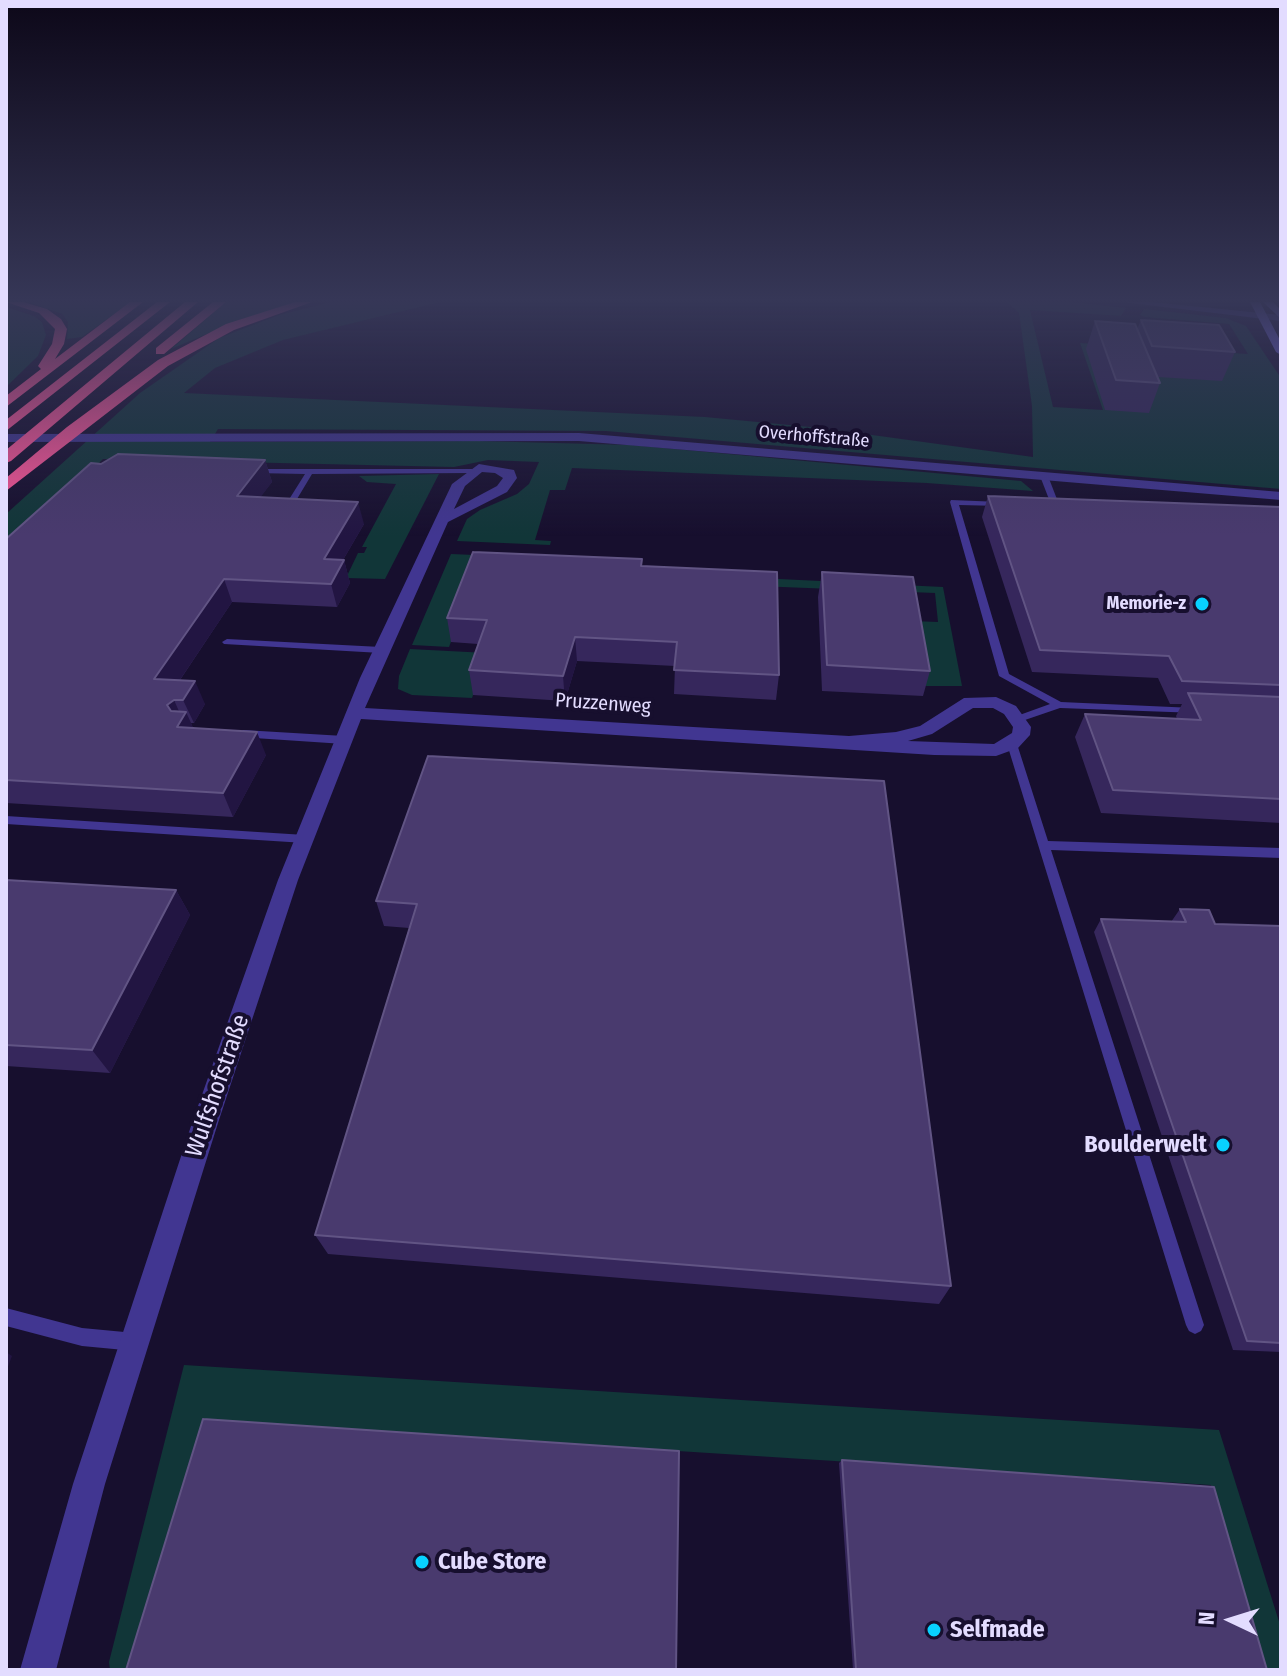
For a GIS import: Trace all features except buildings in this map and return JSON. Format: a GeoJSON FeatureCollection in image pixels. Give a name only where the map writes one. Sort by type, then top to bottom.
{"type":"FeatureCollection","features":[{"type":"Feature","properties":{"kind":"highway"},"geometry":{"type":"LineString","coordinates":[[6,402],[29,380]]}},
{"type":"Feature","properties":{"kind":"highway"},"geometry":{"type":"LineString","coordinates":[[6,402],[35,380]]}},
{"type":"Feature","properties":{"kind":"highway"},"geometry":{"type":"LineString","coordinates":[[10,423],[64,380]]}},
{"type":"Feature","properties":{"kind":"highway"},"geometry":{"type":"LineString","coordinates":[[7,457],[97,380]]}},
{"type":"Feature","properties":{"kind":"highway"},"geometry":{"type":"LineString","coordinates":[[6,486],[129,380]]}},
{"type":"Feature","properties":{"kind":"highway"},"geometry":{"type":"LineString","coordinates":[[79,423],[138,380]]}},
{"type":"Feature","properties":{"kind":"street","name":"Overhoffstraße"},"geometry":{"type":"LineString","coordinates":[[6,438],[579,437],[1281,496]]}},
{"type":"Feature","properties":{"kind":"street"},"geometry":{"type":"LineString","coordinates":[[445,519],[502,489],[510,478],[502,469],[489,467],[472,471]]}},
{"type":"Feature","properties":{"kind":"street","name":"Wulfshofstraße"},"geometry":{"type":"LineString","coordinates":[[38,1670],[89,1484],[210,1109],[305,839],[381,650],[459,484],[472,471]]}},
{"type":"Feature","properties":{"kind":"street","name":"Pruzzenweg"},"geometry":{"type":"LineString","coordinates":[[849,742],[896,738],[926,730],[970,702],[996,703],[1018,719]]}},
{"type":"Feature","properties":{"kind":"street","name":"Pruzzenweg"},"geometry":{"type":"LineString","coordinates":[[354,713],[962,751],[996,750],[1012,744]]}},
{"type":"Feature","properties":{"kind":"street"},"geometry":{"type":"LineString","coordinates":[[1012,744],[1021,735],[1022,727],[1018,719]]}},
{"type":"Feature","properties":{"kind":"lane"},"geometry":{"type":"LineString","coordinates":[[237,470],[472,471]]}},
{"type":"Feature","properties":{"kind":"lane"},"geometry":{"type":"LineString","coordinates":[[287,509],[310,472]]}},
{"type":"Feature","properties":{"kind":"lane"},"geometry":{"type":"LineString","coordinates":[[1044,476],[1056,507]]}},
{"type":"Feature","properties":{"kind":"lane"},"geometry":{"type":"LineString","coordinates":[[1012,505],[954,502],[1004,676],[1059,705]]}},
{"type":"Feature","properties":{"kind":"lane"},"geometry":{"type":"LineString","coordinates":[[1041,507],[1071,508]]}},
{"type":"Feature","properties":{"kind":"lane"},"geometry":{"type":"LineString","coordinates":[[227,642],[381,650]]}},
{"type":"Feature","properties":{"kind":"lane"},"geometry":{"type":"LineString","coordinates":[[1018,719],[1059,705],[1203,711]]}},
{"type":"Feature","properties":{"kind":"lane"},"geometry":{"type":"LineString","coordinates":[[232,733],[344,740]]}},
{"type":"Feature","properties":{"kind":"lane"},"geometry":{"type":"LineString","coordinates":[[1012,744],[1195,1325]]}},
{"type":"Feature","properties":{"kind":"lane"},"geometry":{"type":"LineString","coordinates":[[6,820],[305,839]]}},
{"type":"Feature","properties":{"kind":"lane"},"geometry":{"type":"LineString","coordinates":[[1044,845],[1281,853]]}},
{"type":"Feature","properties":{"kind":"lane"},"geometry":{"type":"LineString","coordinates":[[6,1317],[82,1337],[135,1342]]}},
{"type":"Feature","properties":{"kind":"green space"},"geometry":{"type":"Polygon","coordinates":[[[158,380],[200,380],[184,393],[705,417],[821,428],[1033,457],[1028,380],[1047,380],[1053,407],[1103,410],[1093,380],[1281,380],[1281,489],[606,431],[218,429],[210,442],[479,441],[631,445],[1021,481],[1033,491],[927,483],[572,468],[565,490],[550,490],[535,540],[551,541],[550,545],[457,541],[467,519],[517,494],[529,484],[539,462],[488,460],[454,467],[103,459],[6,557],[6,514],[140,393],[158,380]]]}},
{"type":"Feature","properties":{"kind":"green space"},"geometry":{"type":"Polygon","coordinates":[[[439,474],[385,579],[346,578],[358,553],[364,553],[367,547],[362,547],[396,484],[367,482],[359,476],[439,474]]]}},
{"type":"Feature","properties":{"kind":"green space"},"geometry":{"type":"Polygon","coordinates":[[[451,554],[475,555],[472,564],[943,587],[962,686],[923,686],[911,621],[938,622],[935,593],[476,575],[449,647],[412,645],[451,554]]]}},
{"type":"Feature","properties":{"kind":"green space"},"geometry":{"type":"Polygon","coordinates":[[[410,649],[487,653],[472,698],[412,695],[398,689],[399,676],[410,649]]]}},
{"type":"Feature","properties":{"kind":"green space"},"geometry":{"type":"Polygon","coordinates":[[[184,1365],[1219,1430],[1281,1628],[1281,1670],[1265,1670],[1211,1485],[207,1421],[132,1670],[110,1670],[109,1662],[184,1365]]]}},
{"type":"Feature","properties":{"kind":"place","name":"Memorie-z"},"geometry":{"type":"Point","coordinates":[1202,604]}},
{"type":"Feature","properties":{"kind":"place","name":"Boulderwelt"},"geometry":{"type":"Point","coordinates":[1223,1145]}},
{"type":"Feature","properties":{"kind":"place","name":"Cube Store"},"geometry":{"type":"Point","coordinates":[422,1562]}},
{"type":"Feature","properties":{"kind":"place","name":"Selfmade"},"geometry":{"type":"Point","coordinates":[934,1630]}}]}
